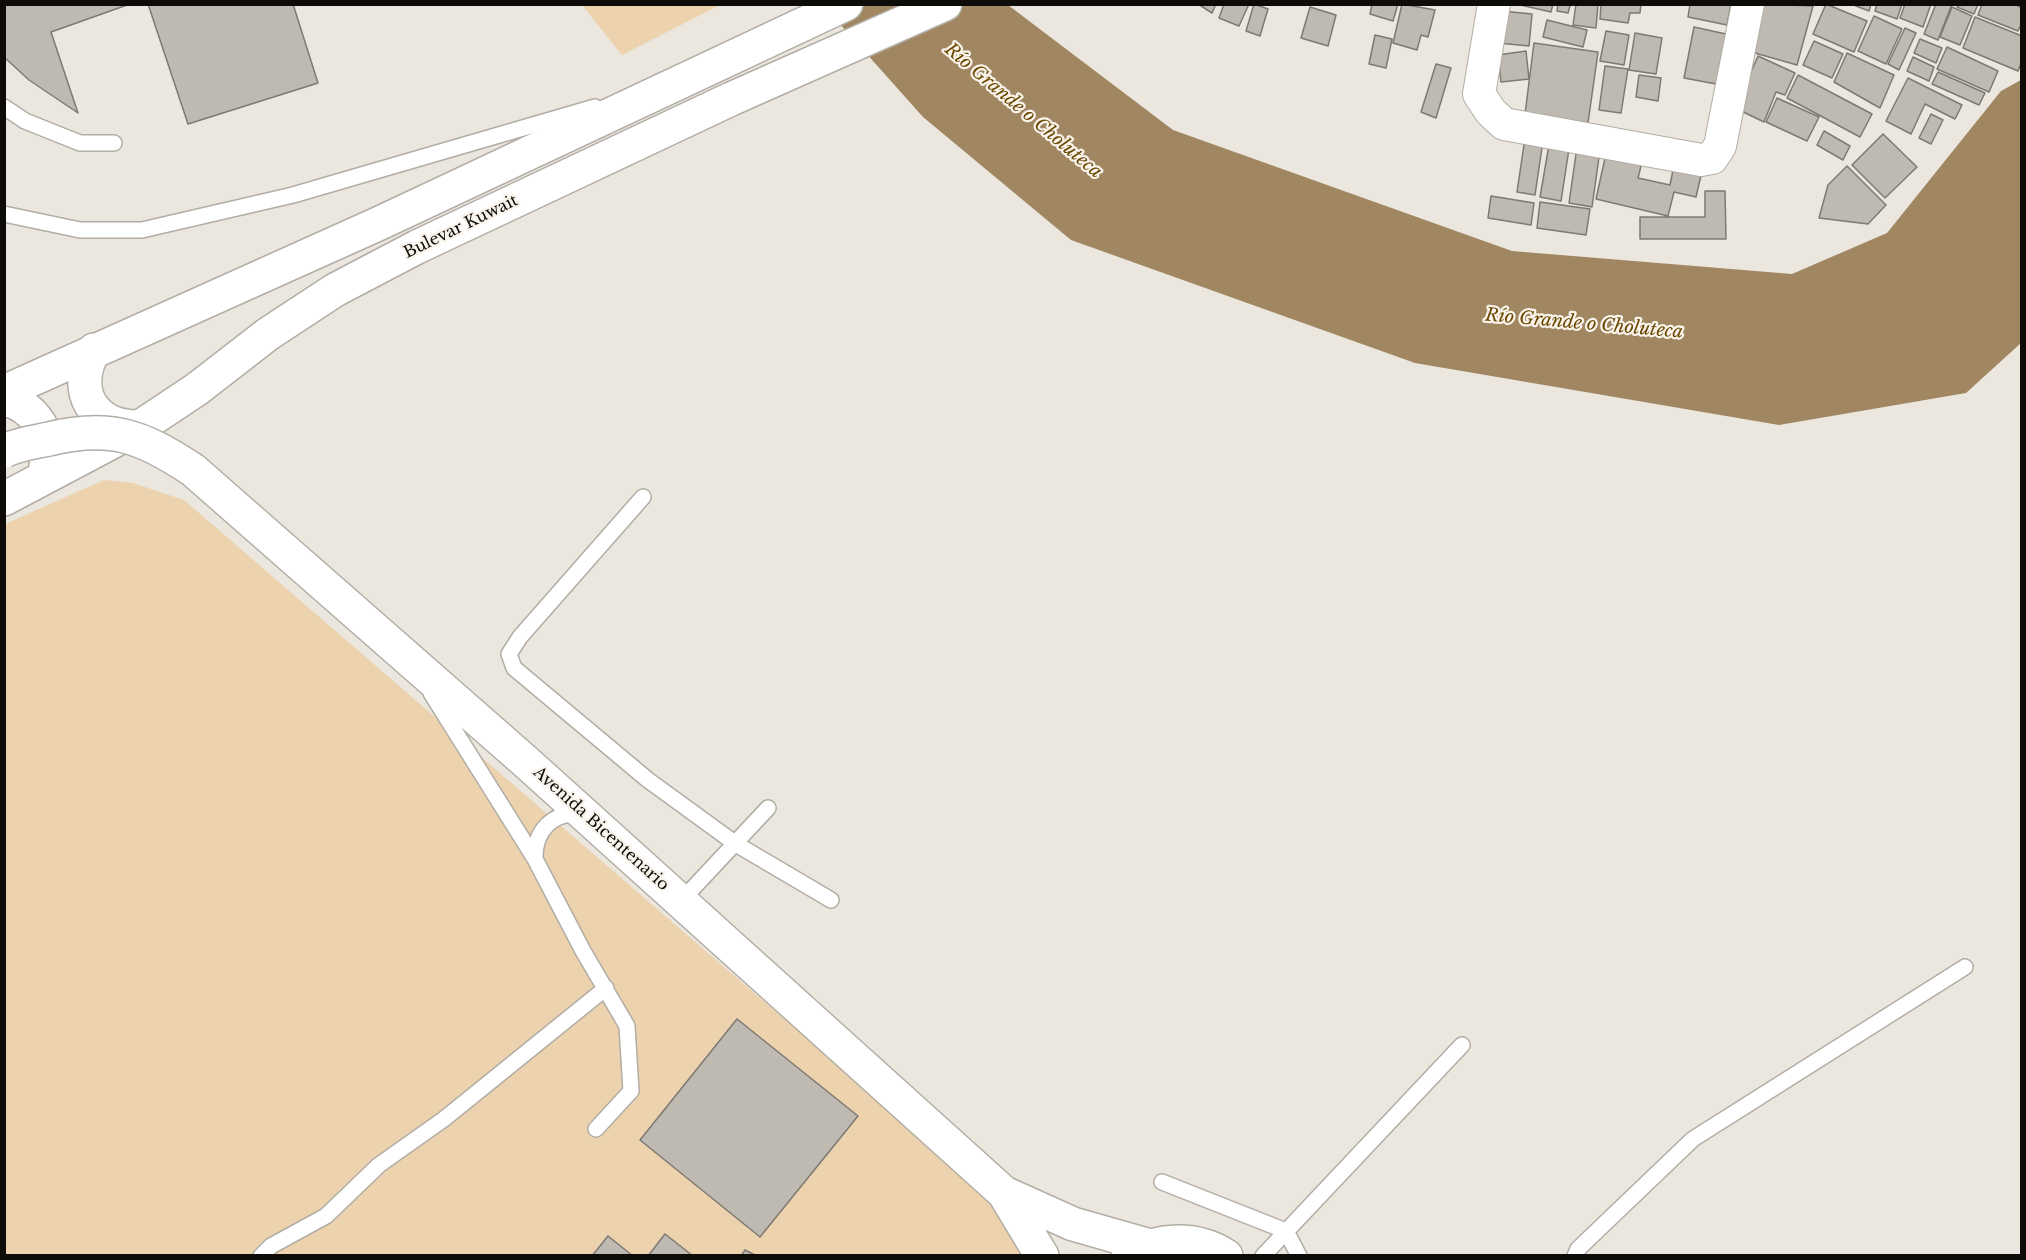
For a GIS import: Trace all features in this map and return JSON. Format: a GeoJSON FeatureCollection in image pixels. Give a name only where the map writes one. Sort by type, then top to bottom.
{"type":"FeatureCollection","features":[{"type":"Feature","properties":{"kind":"main road"},"geometry":{"type":"LineString","coordinates":[[4,392],[380,223],[846,4]]}},
{"type":"Feature","properties":{"kind":"main road","name":"Bulevar Kuwait"},"geometry":{"type":"LineString","coordinates":[[4,499],[140,427],[197,389],[268,334],[335,290],[417,247],[731,99],[945,4]]}},
{"type":"Feature","properties":{"kind":"main road"},"geometry":{"type":"LineString","coordinates":[[94,350],[84,376],[85,391],[91,404],[100,415],[112,423],[126,427],[140,427]]}},
{"type":"Feature","properties":{"kind":"main road"},"geometry":{"type":"LineString","coordinates":[[4,399],[31,412],[43,430],[48,451],[44,472],[39,482]]}},
{"type":"Feature","properties":{"kind":"main road","name":"Avenida Bicentenario"},"geometry":{"type":"LineString","coordinates":[[4,451],[79,432],[111,432],[141,439],[193,470],[589,818],[1004,1193],[1042,1256]]}},
{"type":"Feature","properties":{"kind":"main road","name":"Avenida Bicentenario"},"geometry":{"type":"LineString","coordinates":[[1004,1193],[1136,1250]]}},
{"type":"Feature","properties":{"kind":"main road"},"geometry":{"type":"LineString","coordinates":[[1136,1250],[1181,1241],[1215,1248],[1226,1256]]}},
{"type":"Feature","properties":{"kind":"street"},"geometry":{"type":"LineString","coordinates":[[1494,4],[1479,94],[1491,112],[1504,124],[1701,160],[1713,158],[1720,146],[1748,4]]}},
{"type":"Feature","properties":{"kind":"lane"},"geometry":{"type":"LineString","coordinates":[[7,217],[80,230],[152,228],[293,195],[672,85]]}},
{"type":"Feature","properties":{"kind":"lane"},"geometry":{"type":"LineString","coordinates":[[4,107],[25,121],[80,143],[114,143]]}},
{"type":"Feature","properties":{"kind":"lane"},"geometry":{"type":"LineString","coordinates":[[643,497],[519,638],[509,654],[514,668],[648,780],[736,844],[831,900]]}},
{"type":"Feature","properties":{"kind":"lane"},"geometry":{"type":"LineString","coordinates":[[410,660],[535,859],[583,951],[627,1026],[631,1091],[596,1129]]}},
{"type":"Feature","properties":{"kind":"lane"},"geometry":{"type":"LineString","coordinates":[[681,901],[768,808]]}},
{"type":"Feature","properties":{"kind":"lane"},"geometry":{"type":"LineString","coordinates":[[535,859],[537,838],[550,822],[568,814],[589,818]]}},
{"type":"Feature","properties":{"kind":"lane"},"geometry":{"type":"LineString","coordinates":[[1575,1256],[1578,1249],[1693,1139],[1965,967]]}},
{"type":"Feature","properties":{"kind":"lane"},"geometry":{"type":"LineString","coordinates":[[261,1256],[271,1246],[326,1216],[379,1165],[444,1119],[606,988]]}},
{"type":"Feature","properties":{"kind":"lane"},"geometry":{"type":"LineString","coordinates":[[1263,1256],[1462,1045]]}},
{"type":"Feature","properties":{"kind":"lane"},"geometry":{"type":"LineString","coordinates":[[1162,1182],[1286,1231],[1299,1256]]}},
{"type":"Feature","properties":{"kind":"shaded area"},"geometry":{"type":"Polygon","coordinates":[[[582,5],[720,5],[622,55],[582,5]]]}},
{"type":"Feature","properties":{"kind":"shaded area"},"geometry":{"type":"Polygon","coordinates":[[[104,480],[133,483],[184,500],[981,1189],[1018,1238],[1024,1256],[5,1256],[5,524],[104,480]]]}},
{"type":"Feature","properties":{"kind":"water","name":"Río Grande o Choluteca"},"geometry":{"type":"Polygon","coordinates":[[[823,5],[1008,5],[1173,130],[1512,251],[1792,274],[1887,233],[2001,91],[2021,80],[2021,343],[1966,393],[1779,425],[1415,363],[1071,240],[923,117],[823,5]]]}},
{"type":"Feature","properties":{"kind":"building"},"geometry":{"type":"Polygon","coordinates":[[[4,4],[130,4],[51,32],[78,113],[29,80],[4,57],[4,4]]]}},
{"type":"Feature","properties":{"kind":"building"},"geometry":{"type":"Polygon","coordinates":[[[148,4],[293,4],[318,83],[188,124],[148,4]]]}},
{"type":"Feature","properties":{"kind":"building"},"geometry":{"type":"Polygon","coordinates":[[[1198,4],[1216,4],[1212,13],[1198,4]]]}},
{"type":"Feature","properties":{"kind":"building"},"geometry":{"type":"Polygon","coordinates":[[[1224,4],[1249,4],[1239,26],[1219,18],[1224,4]]]}},
{"type":"Feature","properties":{"kind":"building"},"geometry":{"type":"Polygon","coordinates":[[[1254,4],[1268,9],[1260,36],[1246,31],[1254,4]]]}},
{"type":"Feature","properties":{"kind":"building"},"geometry":{"type":"Polygon","coordinates":[[[1372,4],[1398,4],[1393,21],[1370,14],[1372,4]]]}},
{"type":"Feature","properties":{"kind":"building"},"geometry":{"type":"Polygon","coordinates":[[[1402,4],[1435,10],[1428,37],[1421,35],[1417,50],[1393,43],[1402,4]]]}},
{"type":"Feature","properties":{"kind":"building"},"geometry":{"type":"Polygon","coordinates":[[[1516,4],[1553,4],[1551,12],[1516,4]]]}},
{"type":"Feature","properties":{"kind":"building"},"geometry":{"type":"Polygon","coordinates":[[[1558,4],[1573,4],[1568,13],[1557,11],[1558,4]]]}},
{"type":"Feature","properties":{"kind":"building"},"geometry":{"type":"Polygon","coordinates":[[[1576,4],[1598,4],[1596,28],[1573,25],[1576,4]]]}},
{"type":"Feature","properties":{"kind":"building"},"geometry":{"type":"Polygon","coordinates":[[[1601,4],[1641,4],[1640,13],[1630,13],[1628,23],[1600,19],[1601,4]]]}},
{"type":"Feature","properties":{"kind":"building"},"geometry":{"type":"Polygon","coordinates":[[[1690,4],[1731,4],[1727,25],[1688,17],[1690,4]]]}},
{"type":"Feature","properties":{"kind":"building"},"geometry":{"type":"Polygon","coordinates":[[[1761,4],[1813,6],[1797,65],[1748,51],[1761,4]]]}},
{"type":"Feature","properties":{"kind":"building"},"geometry":{"type":"Polygon","coordinates":[[[1826,4],[1867,21],[1854,52],[1813,34],[1826,4]]]}},
{"type":"Feature","properties":{"kind":"building"},"geometry":{"type":"Polygon","coordinates":[[[1851,4],[1871,4],[1869,11],[1851,4]]]}},
{"type":"Feature","properties":{"kind":"building"},"geometry":{"type":"Polygon","coordinates":[[[1877,4],[1902,4],[1897,19],[1875,11],[1877,4]]]}},
{"type":"Feature","properties":{"kind":"building"},"geometry":{"type":"Polygon","coordinates":[[[1905,4],[1931,4],[1923,27],[1900,18],[1905,4]]]}},
{"type":"Feature","properties":{"kind":"building"},"geometry":{"type":"Polygon","coordinates":[[[1936,4],[1952,4],[1938,40],[1924,34],[1936,4]]]}},
{"type":"Feature","properties":{"kind":"building"},"geometry":{"type":"Polygon","coordinates":[[[1958,4],[1978,4],[1974,14],[1957,7],[1958,4]]]}},
{"type":"Feature","properties":{"kind":"building"},"geometry":{"type":"Polygon","coordinates":[[[1982,4],[2014,4],[2022,8],[2022,22],[2018,31],[1978,15],[1982,4]]]}},
{"type":"Feature","properties":{"kind":"building"},"geometry":{"type":"Polygon","coordinates":[[[1310,7],[1336,15],[1328,46],[1301,38],[1310,7]]]}},
{"type":"Feature","properties":{"kind":"building"},"geometry":{"type":"Polygon","coordinates":[[[1952,7],[1972,16],[1960,45],[1940,37],[1952,7]]]}},
{"type":"Feature","properties":{"kind":"building"},"geometry":{"type":"Polygon","coordinates":[[[1502,11],[1532,14],[1529,46],[1498,43],[1502,11]]]}},
{"type":"Feature","properties":{"kind":"building"},"geometry":{"type":"Polygon","coordinates":[[[1874,16],[1902,29],[1886,64],[1858,51],[1874,16]]]}},
{"type":"Feature","properties":{"kind":"building"},"geometry":{"type":"Polygon","coordinates":[[[1975,17],[2022,36],[2022,61],[2018,71],[1963,48],[1975,17]]]}},
{"type":"Feature","properties":{"kind":"building"},"geometry":{"type":"Polygon","coordinates":[[[1547,20],[1587,30],[1583,47],[1543,37],[1547,20]]]}},
{"type":"Feature","properties":{"kind":"building"},"geometry":{"type":"Polygon","coordinates":[[[1694,27],[1726,34],[1716,84],[1684,78],[1694,27]]]}},
{"type":"Feature","properties":{"kind":"building"},"geometry":{"type":"Polygon","coordinates":[[[1905,28],[1916,33],[1899,70],[1888,64],[1905,28]]]}},
{"type":"Feature","properties":{"kind":"building"},"geometry":{"type":"Polygon","coordinates":[[[1606,31],[1629,35],[1624,65],[1600,61],[1606,31]]]}},
{"type":"Feature","properties":{"kind":"building"},"geometry":{"type":"Polygon","coordinates":[[[1635,33],[1662,38],[1656,74],[1629,70],[1635,33]]]}},
{"type":"Feature","properties":{"kind":"building"},"geometry":{"type":"Polygon","coordinates":[[[1375,35],[1392,39],[1386,68],[1369,64],[1375,35]]]}},
{"type":"Feature","properties":{"kind":"building"},"geometry":{"type":"Polygon","coordinates":[[[1920,39],[1942,48],[1936,63],[1914,53],[1920,39]]]}},
{"type":"Feature","properties":{"kind":"building"},"geometry":{"type":"Polygon","coordinates":[[[1814,41],[1843,54],[1832,78],[1803,65],[1814,41]]]}},
{"type":"Feature","properties":{"kind":"building"},"geometry":{"type":"Polygon","coordinates":[[[1534,43],[1598,52],[1588,123],[1525,114],[1534,43]]]}},
{"type":"Feature","properties":{"kind":"building"},"geometry":{"type":"Polygon","coordinates":[[[1947,47],[1998,71],[1989,92],[1937,69],[1947,47]]]}},
{"type":"Feature","properties":{"kind":"building"},"geometry":{"type":"Polygon","coordinates":[[[1526,51],[1529,79],[1501,82],[1498,55],[1526,51]]]}},
{"type":"Feature","properties":{"kind":"building"},"geometry":{"type":"Polygon","coordinates":[[[1847,53],[1894,75],[1880,108],[1834,82],[1847,53]]]}},
{"type":"Feature","properties":{"kind":"building"},"geometry":{"type":"Polygon","coordinates":[[[1758,56],[1795,73],[1785,95],[1776,92],[1764,122],[1735,108],[1758,56]]]}},
{"type":"Feature","properties":{"kind":"building"},"geometry":{"type":"Polygon","coordinates":[[[1913,57],[1934,67],[1929,81],[1907,71],[1913,57]]]}},
{"type":"Feature","properties":{"kind":"building"},"geometry":{"type":"Polygon","coordinates":[[[1436,64],[1451,68],[1436,118],[1421,112],[1436,64]]]}},
{"type":"Feature","properties":{"kind":"building"},"geometry":{"type":"Polygon","coordinates":[[[1605,66],[1628,69],[1621,113],[1599,110],[1605,66]]]}},
{"type":"Feature","properties":{"kind":"building"},"geometry":{"type":"Polygon","coordinates":[[[1938,72],[1985,93],[1979,105],[1932,84],[1938,72]]]}},
{"type":"Feature","properties":{"kind":"building"},"geometry":{"type":"Polygon","coordinates":[[[1639,75],[1661,78],[1658,101],[1636,97],[1639,75]]]}},
{"type":"Feature","properties":{"kind":"building"},"geometry":{"type":"Polygon","coordinates":[[[1798,75],[1872,114],[1860,137],[1787,98],[1798,75]]]}},
{"type":"Feature","properties":{"kind":"building"},"geometry":{"type":"Polygon","coordinates":[[[1908,78],[1962,105],[1955,119],[1925,104],[1911,134],[1886,121],[1908,78]]]}},
{"type":"Feature","properties":{"kind":"building"},"geometry":{"type":"Polygon","coordinates":[[[1777,98],[1819,117],[1807,141],[1766,122],[1777,98]]]}},
{"type":"Feature","properties":{"kind":"building"},"geometry":{"type":"Polygon","coordinates":[[[1931,114],[1943,120],[1931,144],[1919,138],[1931,114]]]}},
{"type":"Feature","properties":{"kind":"building"},"geometry":{"type":"Polygon","coordinates":[[[1824,131],[1850,146],[1843,160],[1817,145],[1824,131]]]}},
{"type":"Feature","properties":{"kind":"building"},"geometry":{"type":"Polygon","coordinates":[[[1883,134],[1917,167],[1885,198],[1852,165],[1883,134]]]}},
{"type":"Feature","properties":{"kind":"building"},"geometry":{"type":"Polygon","coordinates":[[[1525,138],[1543,141],[1535,195],[1517,192],[1525,138]]]}},
{"type":"Feature","properties":{"kind":"building"},"geometry":{"type":"Polygon","coordinates":[[[1549,145],[1569,149],[1561,201],[1540,197],[1549,145]]]}},
{"type":"Feature","properties":{"kind":"building"},"geometry":{"type":"Polygon","coordinates":[[[1577,147],[1600,150],[1592,207],[1569,203],[1577,147]]]}},
{"type":"Feature","properties":{"kind":"building"},"geometry":{"type":"Polygon","coordinates":[[[1607,149],[1643,158],[1638,178],[1670,185],[1674,165],[1702,171],[1696,197],[1674,192],[1668,216],[1596,199],[1607,149]]]}},
{"type":"Feature","properties":{"kind":"building"},"geometry":{"type":"Polygon","coordinates":[[[1847,166],[1886,205],[1868,224],[1819,218],[1828,185],[1847,166]]]}},
{"type":"Feature","properties":{"kind":"building"},"geometry":{"type":"Polygon","coordinates":[[[1705,191],[1725,191],[1726,239],[1640,239],[1640,217],[1705,217],[1705,191]]]}},
{"type":"Feature","properties":{"kind":"building"},"geometry":{"type":"Polygon","coordinates":[[[1491,196],[1534,203],[1531,225],[1488,218],[1491,196]]]}},
{"type":"Feature","properties":{"kind":"building"},"geometry":{"type":"Polygon","coordinates":[[[1540,202],[1590,209],[1586,235],[1537,228],[1540,202]]]}},
{"type":"Feature","properties":{"kind":"building"},"geometry":{"type":"Polygon","coordinates":[[[737,1019],[858,1116],[760,1237],[640,1140],[737,1019]]]}},
{"type":"Feature","properties":{"kind":"building"},"geometry":{"type":"Polygon","coordinates":[[[665,1234],[693,1256],[648,1256],[665,1234]]]}},
{"type":"Feature","properties":{"kind":"building"},"geometry":{"type":"Polygon","coordinates":[[[608,1236],[633,1256],[592,1256],[608,1236]]]}},
{"type":"Feature","properties":{"kind":"building"},"geometry":{"type":"Polygon","coordinates":[[[745,1250],[757,1256],[741,1256],[745,1250]]]}}]}
